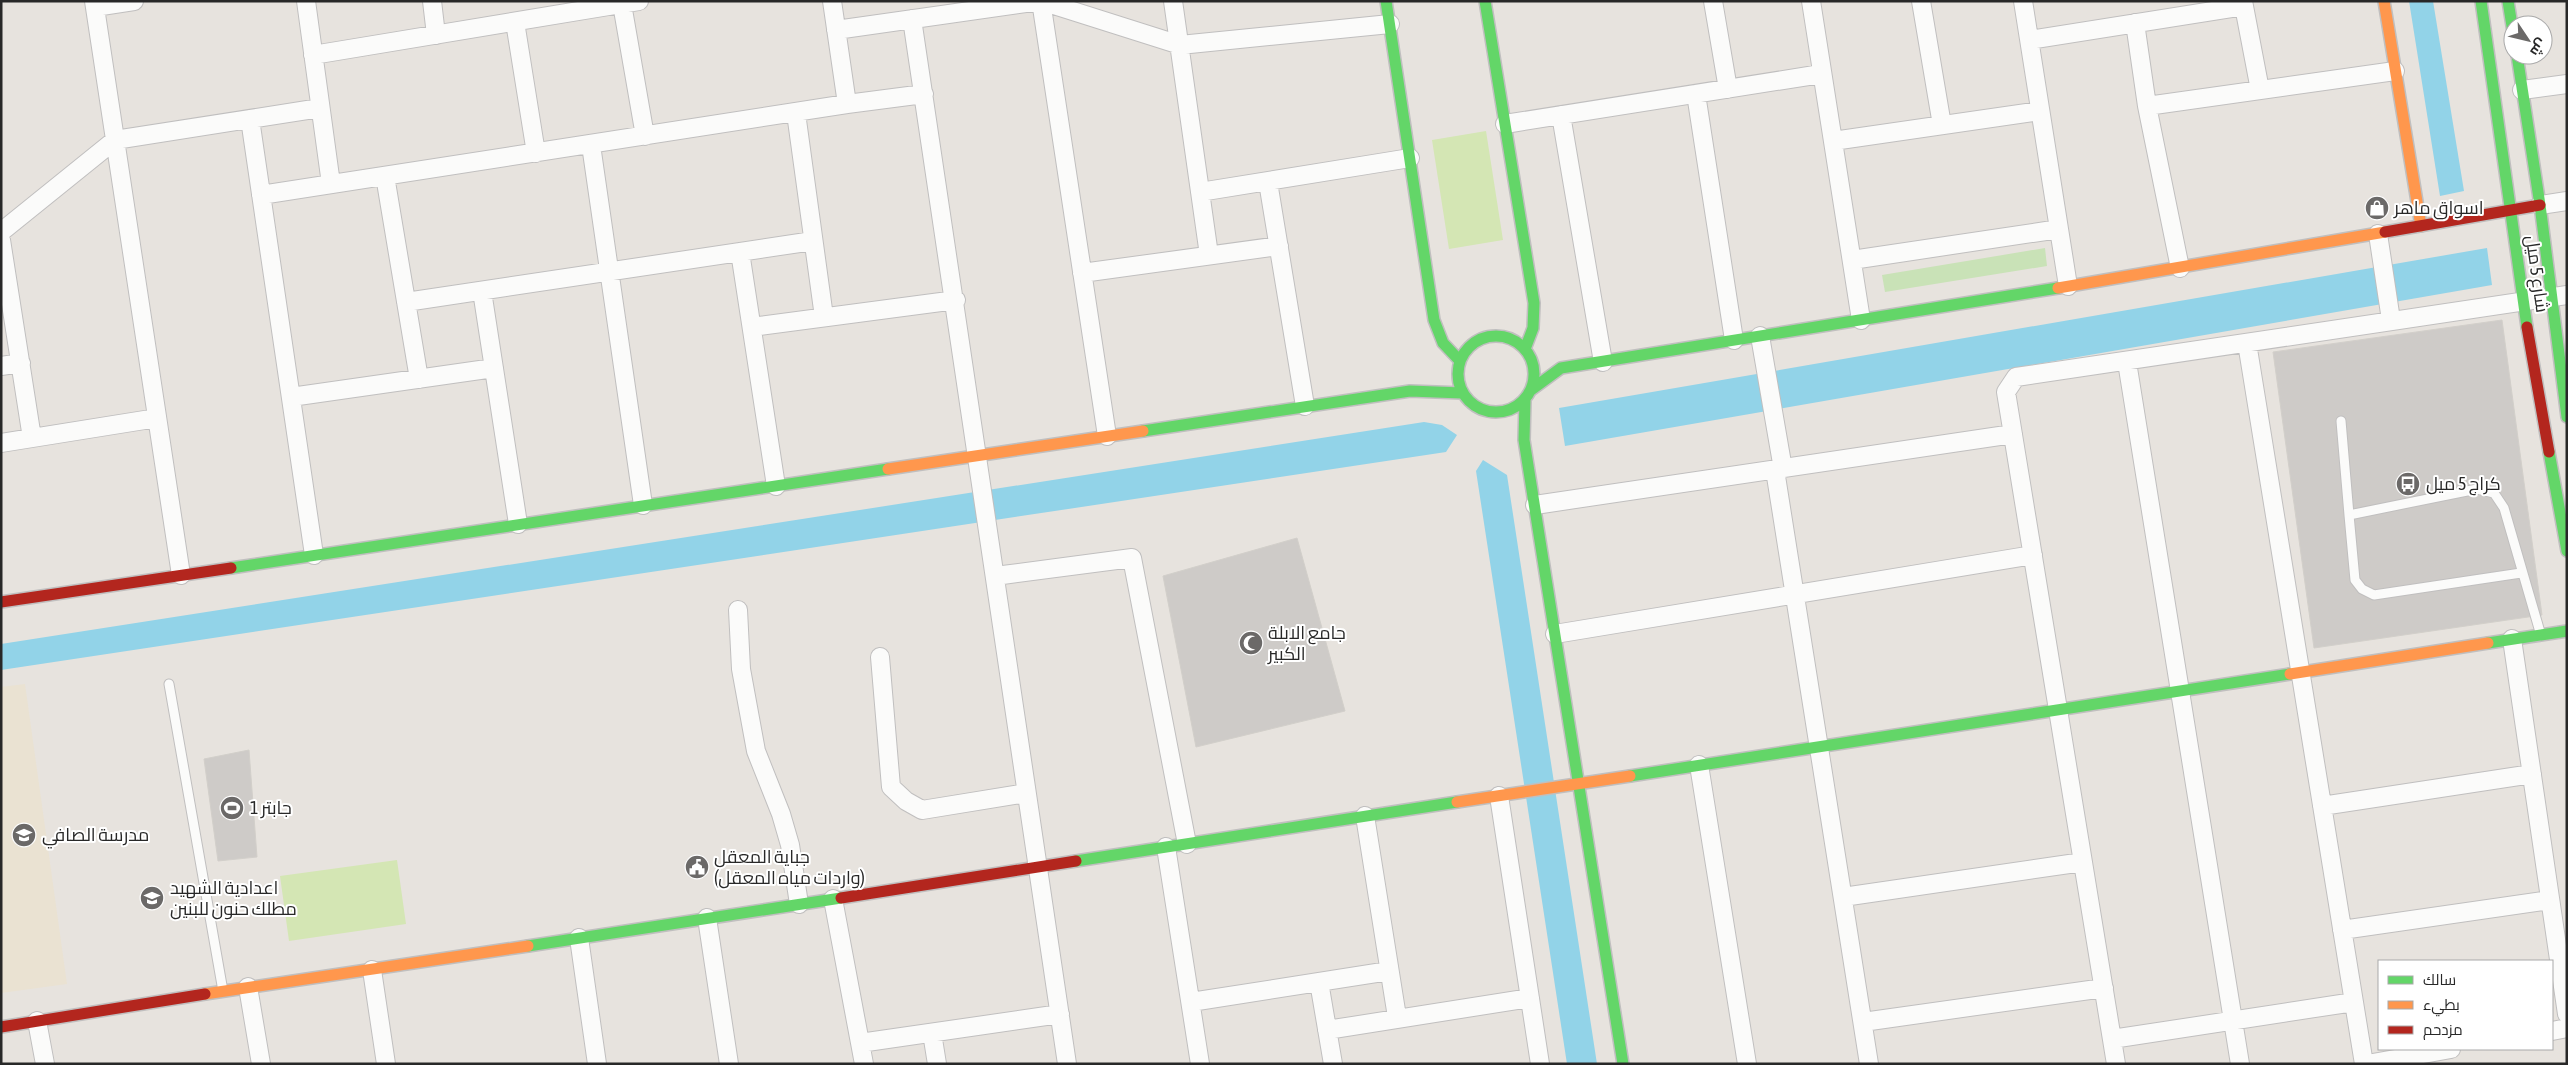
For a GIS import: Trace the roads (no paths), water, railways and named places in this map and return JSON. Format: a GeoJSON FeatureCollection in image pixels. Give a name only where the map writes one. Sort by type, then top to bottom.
{"type":"FeatureCollection","features":[{"type":"Feature","properties":{"kind":"street"},"geometry":{"type":"LineString","coordinates":[[134,1],[94,4],[181,575]]}},
{"type":"Feature","properties":{"kind":"street"},"geometry":{"type":"LineString","coordinates":[[306,1],[331,184]]}},
{"type":"Feature","properties":{"kind":"street"},"geometry":{"type":"LineString","coordinates":[[432,1],[436,35]]}},
{"type":"Feature","properties":{"kind":"street"},"geometry":{"type":"LineString","coordinates":[[313,55],[515,22],[568,7],[622,4],[639,1]]}},
{"type":"Feature","properties":{"kind":"street"},"geometry":{"type":"LineString","coordinates":[[832,1],[847,104]]}},
{"type":"Feature","properties":{"kind":"street"},"geometry":{"type":"LineString","coordinates":[[836,30],[1040,1],[1180,45],[1390,24]]}},
{"type":"Feature","properties":{"kind":"street"},"geometry":{"type":"LineString","coordinates":[[1040,1],[1107,436]]}},
{"type":"Feature","properties":{"kind":"street"},"geometry":{"type":"LineString","coordinates":[[1173,1],[1209,255]]}},
{"type":"Feature","properties":{"kind":"street"},"geometry":{"type":"LineString","coordinates":[[1386,1],[1434,320],[1456,369],[1462,393],[1474,406],[1490,412],[1524,440]]}},
{"type":"Feature","properties":{"kind":"street"},"geometry":{"type":"LineString","coordinates":[[1485,1],[1534,303],[1533,328],[1527,352]]}},
{"type":"Feature","properties":{"kind":"street"},"geometry":{"type":"LineString","coordinates":[[1713,1],[1728,89]]}},
{"type":"Feature","properties":{"kind":"street"},"geometry":{"type":"LineString","coordinates":[[1811,1],[1861,320]]}},
{"type":"Feature","properties":{"kind":"street"},"geometry":{"type":"LineString","coordinates":[[1921,1],[1942,125]]}},
{"type":"Feature","properties":{"kind":"street"},"geometry":{"type":"LineString","coordinates":[[2023,1],[2068,286]]}},
{"type":"Feature","properties":{"kind":"street"},"geometry":{"type":"LineString","coordinates":[[2384,1],[2421,226]]}},
{"type":"Feature","properties":{"kind":"street","name":"شارع 5 ميل"},"geometry":{"type":"LineString","coordinates":[[2481,1],[2522,300],[2567,551]]}},
{"type":"Feature","properties":{"kind":"street"},"geometry":{"type":"LineString","coordinates":[[2508,1],[2510,15]]}},
{"type":"Feature","properties":{"kind":"street"},"geometry":{"type":"LineString","coordinates":[[622,4],[645,136]]}},
{"type":"Feature","properties":{"kind":"street"},"geometry":{"type":"LineString","coordinates":[[2030,40],[2244,4],[2260,90]]}},
{"type":"Feature","properties":{"kind":"street"},"geometry":{"type":"LineString","coordinates":[[912,19],[956,300],[1036,867],[1067,1064]]}},
{"type":"Feature","properties":{"kind":"street"},"geometry":{"type":"LineString","coordinates":[[515,22],[536,153]]}},
{"type":"Feature","properties":{"kind":"street"},"geometry":{"type":"LineString","coordinates":[[2135,23],[2147,106],[2180,268]]}},
{"type":"Feature","properties":{"kind":"street","name":"شارع 5 ميل"},"geometry":{"type":"LineString","coordinates":[[2518,65],[2540,205],[2558,296],[2567,417]]}},
{"type":"Feature","properties":{"kind":"street"},"geometry":{"type":"LineString","coordinates":[[2147,106],[2395,71]]}},
{"type":"Feature","properties":{"kind":"street"},"geometry":{"type":"LineString","coordinates":[[1505,124],[1821,74]]}},
{"type":"Feature","properties":{"kind":"street"},"geometry":{"type":"LineString","coordinates":[[2522,90],[2567,84]]}},
{"type":"Feature","properties":{"kind":"street"},"geometry":{"type":"LineString","coordinates":[[261,195],[847,104],[924,94]]}},
{"type":"Feature","properties":{"kind":"street"},"geometry":{"type":"LineString","coordinates":[[1696,94],[1734,340]]}},
{"type":"Feature","properties":{"kind":"street"},"geometry":{"type":"LineString","coordinates":[[1,232],[115,140],[320,108]]}},
{"type":"Feature","properties":{"kind":"street"},"geometry":{"type":"LineString","coordinates":[[1833,140],[2040,111]]}},
{"type":"Feature","properties":{"kind":"street"},"geometry":{"type":"LineString","coordinates":[[796,113],[824,317]]}},
{"type":"Feature","properties":{"kind":"street"},"geometry":{"type":"LineString","coordinates":[[1561,115],[1603,362]]}},
{"type":"Feature","properties":{"kind":"street"},"geometry":{"type":"LineString","coordinates":[[250,119],[314,555]]}},
{"type":"Feature","properties":{"kind":"street"},"geometry":{"type":"LineString","coordinates":[[591,145],[643,505]]}},
{"type":"Feature","properties":{"kind":"street"},"geometry":{"type":"LineString","coordinates":[[1200,192],[1410,158]]}},
{"type":"Feature","properties":{"kind":"street"},"geometry":{"type":"LineString","coordinates":[[385,176],[419,379]]}},
{"type":"Feature","properties":{"kind":"street"},"geometry":{"type":"LineString","coordinates":[[1268,182],[1305,406]]}},
{"type":"Feature","properties":{"kind":"street"},"geometry":{"type":"LineString","coordinates":[[1490,412],[1503,412],[1515,408],[1531,390],[1561,368],[2180,268],[2567,201]]}},
{"type":"Feature","properties":{"kind":"street"},"geometry":{"type":"LineString","coordinates":[[1852,260],[2058,229]]}},
{"type":"Feature","properties":{"kind":"street"},"geometry":{"type":"LineString","coordinates":[[2378,234],[2391,320]]}},
{"type":"Feature","properties":{"kind":"street"},"geometry":{"type":"LineString","coordinates":[[1,240],[32,438]]}},
{"type":"Feature","properties":{"kind":"street"},"geometry":{"type":"LineString","coordinates":[[406,302],[813,241]]}},
{"type":"Feature","properties":{"kind":"street"},"geometry":{"type":"LineString","coordinates":[[1082,273],[1279,246]]}},
{"type":"Feature","properties":{"kind":"street"},"geometry":{"type":"LineString","coordinates":[[740,252],[776,486]]}},
{"type":"Feature","properties":{"kind":"street"},"geometry":{"type":"LineString","coordinates":[[482,291],[518,524]]}},
{"type":"Feature","properties":{"kind":"street"},"geometry":{"type":"LineString","coordinates":[[2116,1064],[2006,392],[2016,377],[2127,362],[2391,320],[2558,296]]}},
{"type":"Feature","properties":{"kind":"street"},"geometry":{"type":"LineString","coordinates":[[752,326],[956,300]]}},
{"type":"Feature","properties":{"kind":"street"},"geometry":{"type":"LineString","coordinates":[[1456,369],[1474,343],[1495,336],[1517,341],[1527,352],[1534,366],[1531,390]]}},
{"type":"Feature","properties":{"kind":"street"},"geometry":{"type":"LineString","coordinates":[[1760,336],[1779,469],[1794,595],[1869,1064]]}},
{"type":"Feature","properties":{"kind":"street"},"geometry":{"type":"LineString","coordinates":[[2247,343],[2364,1064]]}},
{"type":"Feature","properties":{"kind":"street"},"geometry":{"type":"LineString","coordinates":[[1527,352],[1561,368]]}},
{"type":"Feature","properties":{"kind":"street"},"geometry":{"type":"LineString","coordinates":[[2127,362],[2240,1064]]}},
{"type":"Feature","properties":{"kind":"street"},"geometry":{"type":"LineString","coordinates":[[1,366],[20,363]]}},
{"type":"Feature","properties":{"kind":"street"},"geometry":{"type":"LineString","coordinates":[[290,396],[494,368]]}},
{"type":"Feature","properties":{"kind":"street"},"geometry":{"type":"LineString","coordinates":[[1410,391],[1434,381]]}},
{"type":"Feature","properties":{"kind":"street"},"geometry":{"type":"LineString","coordinates":[[1,602],[1305,406],[1410,391],[1462,393]]}},
{"type":"Feature","properties":{"kind":"street"},"geometry":{"type":"LineString","coordinates":[[1524,400],[1524,440],[1623,1064]]}},
{"type":"Feature","properties":{"kind":"street"},"geometry":{"type":"LineString","coordinates":[[1,443],[157,418]]}},
{"type":"Feature","properties":{"kind":"street"},"geometry":{"type":"LineString","coordinates":[[1535,505],[2012,434]]}},
{"type":"Feature","properties":{"kind":"street"},"geometry":{"type":"LineString","coordinates":[[1555,634],[2032,555]]}},
{"type":"Feature","properties":{"kind":"street"},"geometry":{"type":"LineString","coordinates":[[995,576],[1132,558],[1187,844]]}},
{"type":"Feature","properties":{"kind":"street"},"geometry":{"type":"LineString","coordinates":[[738,610],[741,669],[756,751],[781,814],[790,845],[799,904]]}},
{"type":"Feature","properties":{"kind":"street"},"geometry":{"type":"LineString","coordinates":[[1,1027],[222,991],[372,970],[2567,631]]}},
{"type":"Feature","properties":{"kind":"street"},"geometry":{"type":"LineString","coordinates":[[2512,639],[2567,1014]]}},
{"type":"Feature","properties":{"kind":"street"},"geometry":{"type":"LineString","coordinates":[[880,657],[891,787],[906,801],[922,810],[1026,793]]}},
{"type":"Feature","properties":{"kind":"street"},"geometry":{"type":"LineString","coordinates":[[1699,765],[1747,1064]]}},
{"type":"Feature","properties":{"kind":"street"},"geometry":{"type":"LineString","coordinates":[[2322,806],[2532,774]]}},
{"type":"Feature","properties":{"kind":"street"},"geometry":{"type":"LineString","coordinates":[[1499,796],[1540,1064]]}},
{"type":"Feature","properties":{"kind":"street"},"geometry":{"type":"LineString","coordinates":[[1365,816],[1397,1018]]}},
{"type":"Feature","properties":{"kind":"street"},"geometry":{"type":"LineString","coordinates":[[1166,847],[1200,1064]]}},
{"type":"Feature","properties":{"kind":"street"},"geometry":{"type":"LineString","coordinates":[[1843,897],[2083,862]]}},
{"type":"Feature","properties":{"kind":"street"},"geometry":{"type":"LineString","coordinates":[[833,898],[864,1064]]}},
{"type":"Feature","properties":{"kind":"street"},"geometry":{"type":"LineString","coordinates":[[2342,930],[2550,900]]}},
{"type":"Feature","properties":{"kind":"street"},"geometry":{"type":"LineString","coordinates":[[707,918],[729,1064]]}},
{"type":"Feature","properties":{"kind":"street"},"geometry":{"type":"LineString","coordinates":[[579,938],[597,1064]]}},
{"type":"Feature","properties":{"kind":"street"},"geometry":{"type":"LineString","coordinates":[[372,970],[386,1064]]}},
{"type":"Feature","properties":{"kind":"street"},"geometry":{"type":"LineString","coordinates":[[1191,1002],[1389,971]]}},
{"type":"Feature","properties":{"kind":"street"},"geometry":{"type":"LineString","coordinates":[[1319,982],[1333,1064]]}},
{"type":"Feature","properties":{"kind":"street"},"geometry":{"type":"LineString","coordinates":[[248,987],[261,1064]]}},
{"type":"Feature","properties":{"kind":"street"},"geometry":{"type":"LineString","coordinates":[[1863,1022],[2104,988]]}},
{"type":"Feature","properties":{"kind":"street"},"geometry":{"type":"LineString","coordinates":[[1327,1030],[1530,998]]}},
{"type":"Feature","properties":{"kind":"street"},"geometry":{"type":"LineString","coordinates":[[2112,1039],[2354,1002]]}},
{"type":"Feature","properties":{"kind":"street"},"geometry":{"type":"LineString","coordinates":[[860,1043],[1060,1014]]}},
{"type":"Feature","properties":{"kind":"street"},"geometry":{"type":"LineString","coordinates":[[37,1021],[44,1064]]}},
{"type":"Feature","properties":{"kind":"street"},"geometry":{"type":"LineString","coordinates":[[2553,1030],[2567,1028]]}},
{"type":"Feature","properties":{"kind":"street"},"geometry":{"type":"LineString","coordinates":[[932,1033],[937,1064]]}},
{"type":"Feature","properties":{"kind":"street"},"geometry":{"type":"LineString","coordinates":[[2367,1064],[2445,1050]]}},
{"type":"Feature","properties":{"kind":"lane"},"geometry":{"type":"LineString","coordinates":[[2341,421],[2355,580],[2362,589],[2374,595],[2521,573]]}},
{"type":"Feature","properties":{"kind":"lane"},"geometry":{"type":"LineString","coordinates":[[2349,515],[2477,489],[2494,493],[2504,508],[2521,573],[2541,635]]}},
{"type":"Feature","properties":{"kind":"lane"},"geometry":{"type":"LineString","coordinates":[[170,684],[222,991]]}},
{"type":"Feature","properties":{"kind":"water"},"geometry":{"type":"Polygon","coordinates":[[[2409,1],[2433,1],[2464,191],[2440,196],[2409,1]]]}},
{"type":"Feature","properties":{"kind":"water"},"geometry":{"type":"Polygon","coordinates":[[[2487,248],[2492,285],[1565,446],[1559,408],[2487,248]]]}},
{"type":"Feature","properties":{"kind":"water"},"geometry":{"type":"Polygon","coordinates":[[[1424,422],[1442,425],[1457,435],[1446,452],[1,670],[1,644],[1424,422]]]}},
{"type":"Feature","properties":{"kind":"water"},"geometry":{"type":"Polygon","coordinates":[[[1483,460],[1507,475],[1597,1064],[1567,1064],[1476,471],[1483,460]]]}},
{"type":"Feature","properties":{"kind":"place","name":"اسواق ماهر"},"geometry":{"type":"Point","coordinates":[2377,208]}},
{"type":"Feature","properties":{"kind":"place","name":"كراج 5 ميل"},"geometry":{"type":"Point","coordinates":[2408,484]}},
{"type":"Feature","properties":{"kind":"place","name":"جامع الابلة الكبير"},"geometry":{"type":"Point","coordinates":[1251,643]}},
{"type":"Feature","properties":{"kind":"place","name":"جابتر 1"},"geometry":{"type":"Point","coordinates":[232,808]}},
{"type":"Feature","properties":{"kind":"place","name":"مدرسة الصافي"},"geometry":{"type":"Point","coordinates":[24,835]}},
{"type":"Feature","properties":{"kind":"place","name":"جباية المعقل (واردات مياه المعقل)"},"geometry":{"type":"Point","coordinates":[697,867]}},
{"type":"Feature","properties":{"kind":"place","name":"اعدادية الشهيد مطلك حنون للبنين"},"geometry":{"type":"Point","coordinates":[152,898]}}]}
